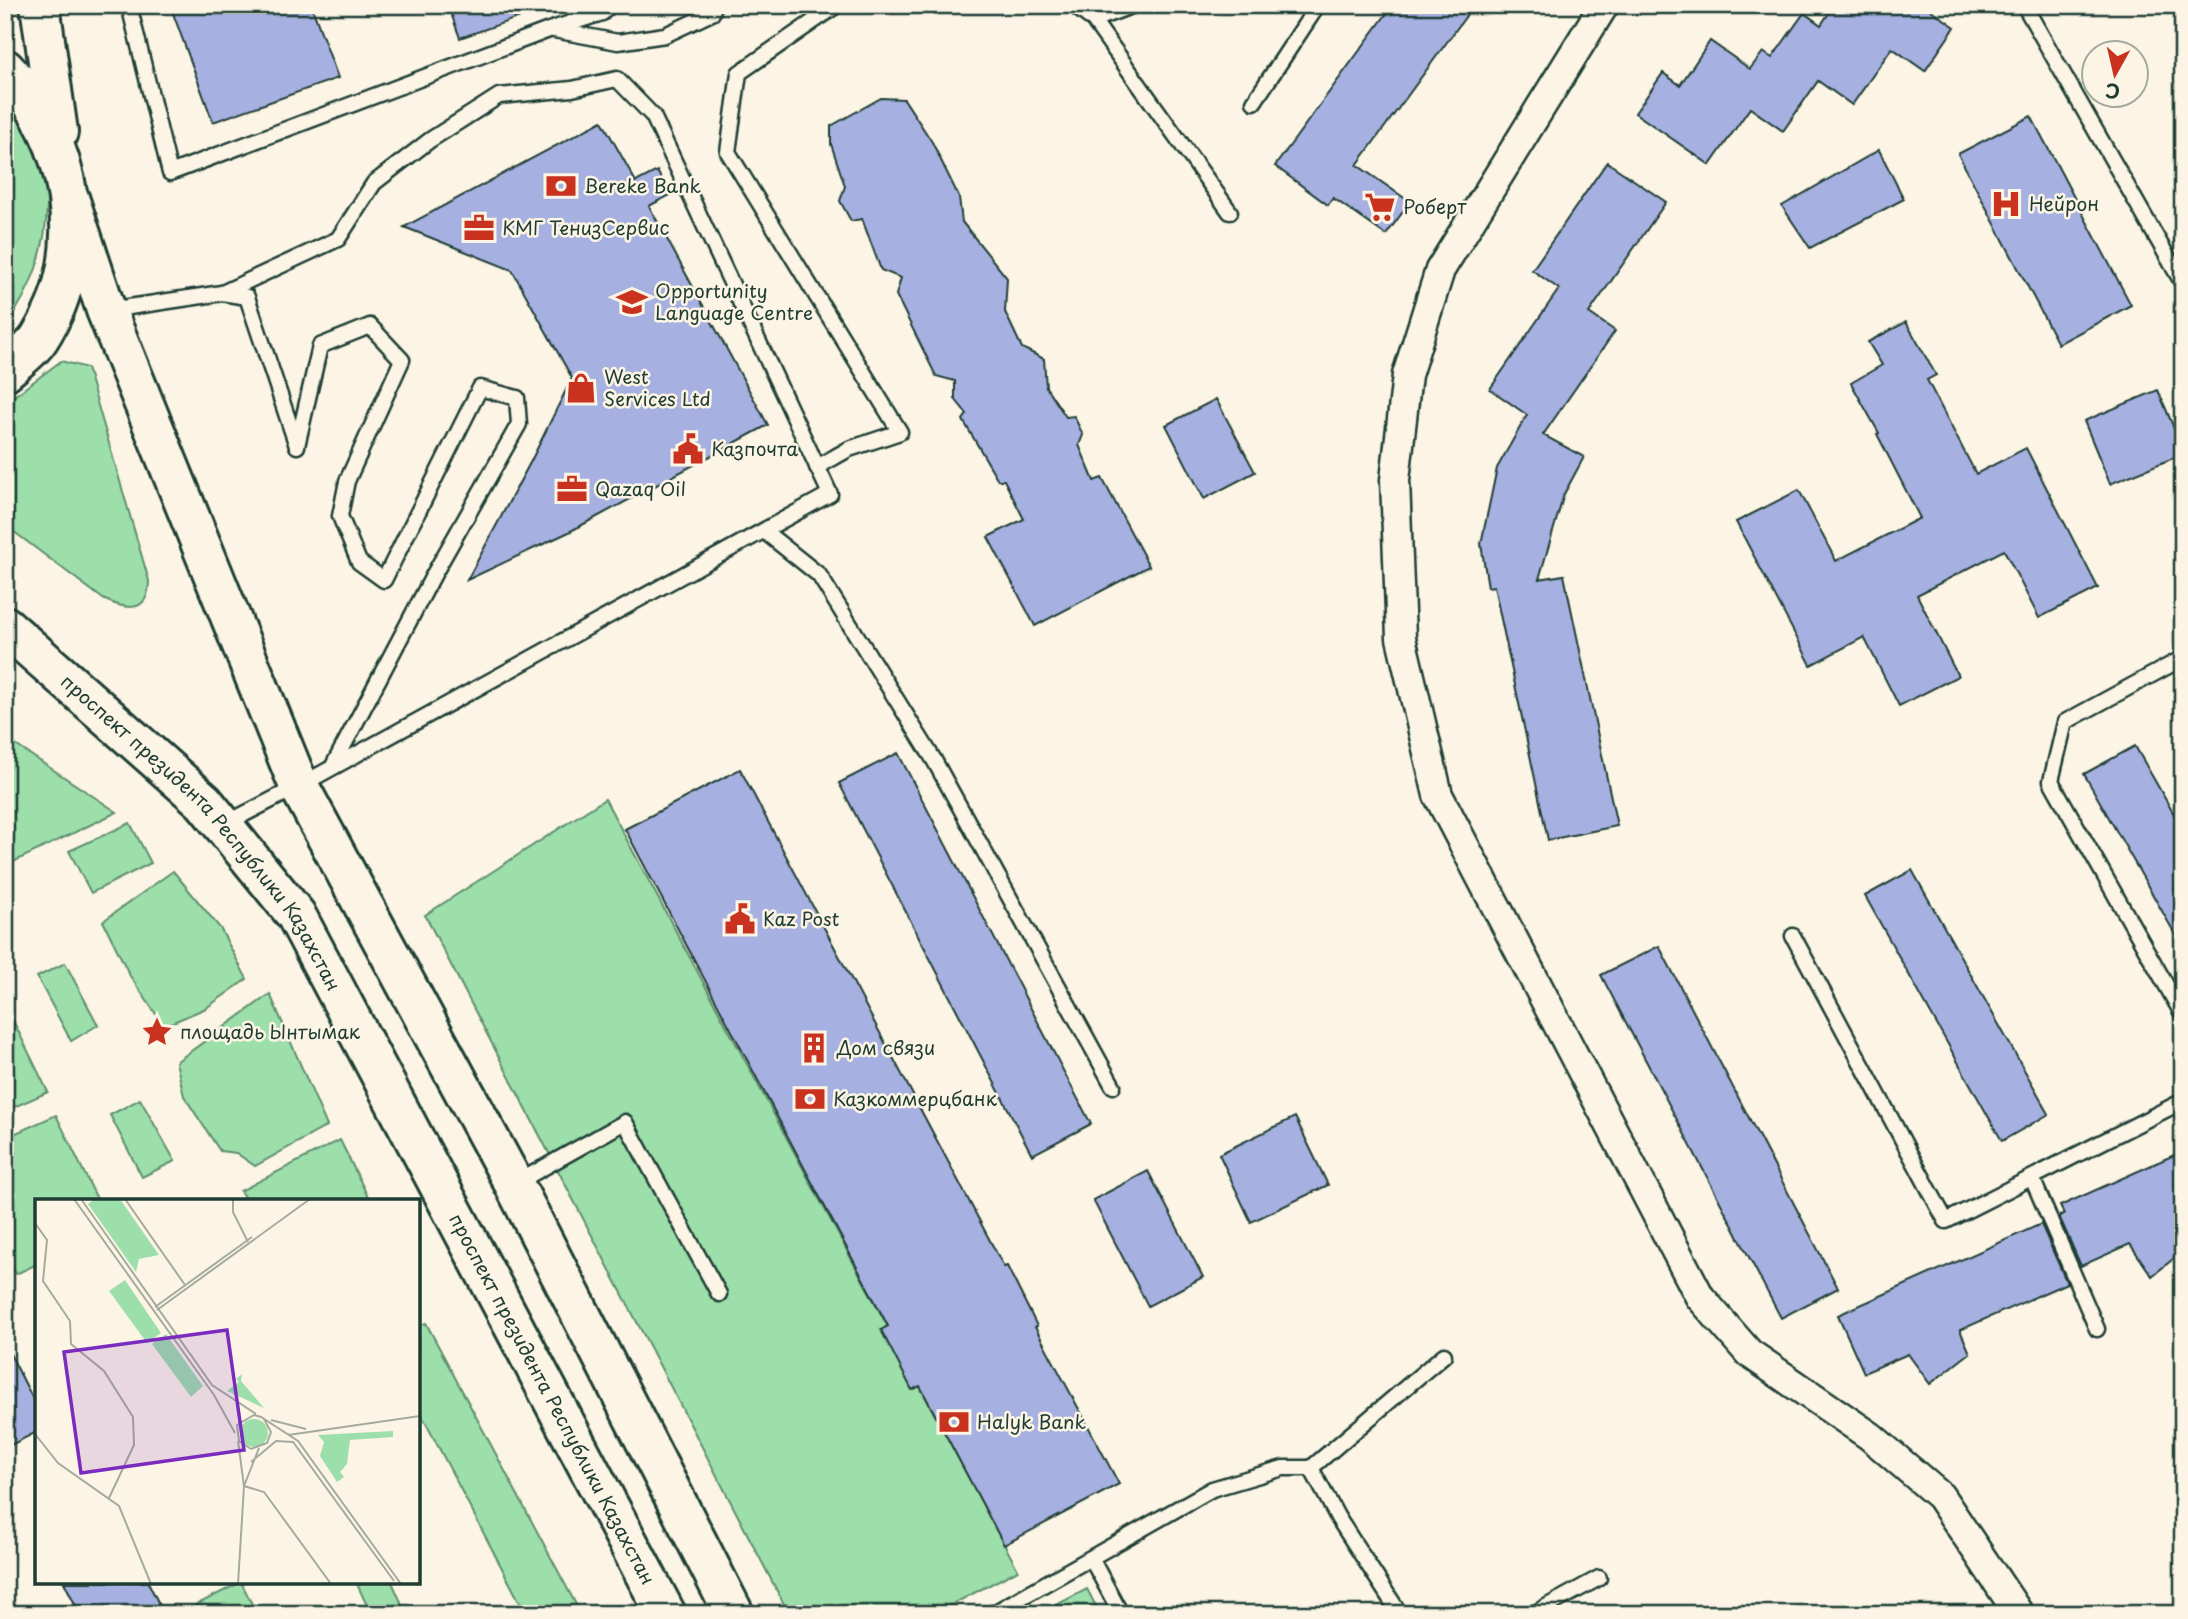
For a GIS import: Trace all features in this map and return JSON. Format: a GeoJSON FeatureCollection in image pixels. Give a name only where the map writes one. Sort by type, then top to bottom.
{"type":"FeatureCollection","features":[{"type":"Feature","properties":{"kind":"main road"},"geometry":{"type":"LineString","coordinates":[[5,371],[39,339],[59,299],[70,249],[67,186],[40,5]]}},
{"type":"Feature","properties":{"kind":"main road"},"geometry":{"type":"LineString","coordinates":[[5,69],[21,85],[48,127],[106,310],[299,786],[514,1184],[734,1614]]}},
{"type":"Feature","properties":{"kind":"main road","name":"проспект президента Республики Казахстан"},"geometry":{"type":"LineString","coordinates":[[5,626],[204,802],[296,915],[666,1614]]}},
{"type":"Feature","properties":{"kind":"street"},"geometry":{"type":"LineString","coordinates":[[1604,5],[1440,270],[1407,375],[1395,480],[1401,638],[1438,795],[1700,1297],[1749,1353],[1870,1436],[1940,1496],[2019,1614]]}},
{"type":"Feature","properties":{"kind":"lane"},"geometry":{"type":"LineString","coordinates":[[129,5],[170,173],[549,30],[602,13],[610,5]]}},
{"type":"Feature","properties":{"kind":"lane"},"geometry":{"type":"LineString","coordinates":[[549,30],[618,42],[665,35],[712,13],[714,5]]}},
{"type":"Feature","properties":{"kind":"lane"},"geometry":{"type":"LineString","coordinates":[[817,467],[849,449],[900,432],[729,152],[739,73],[837,5]]}},
{"type":"Feature","properties":{"kind":"lane"},"geometry":{"type":"LineString","coordinates":[[1073,5],[1093,20],[1230,212]]}},
{"type":"Feature","properties":{"kind":"lane"},"geometry":{"type":"LineString","coordinates":[[1093,20],[1134,5]]}},
{"type":"Feature","properties":{"kind":"lane"},"geometry":{"type":"LineString","coordinates":[[1254,102],[1318,5]]}},
{"type":"Feature","properties":{"kind":"lane"},"geometry":{"type":"LineString","coordinates":[[2024,5],[2183,284]]}},
{"type":"Feature","properties":{"kind":"lane"},"geometry":{"type":"LineString","coordinates":[[106,310],[222,293],[338,239],[374,183],[430,140],[499,96],[572,89],[617,79],[653,116],[830,494],[299,786],[223,825]]}},
{"type":"Feature","properties":{"kind":"lane"},"geometry":{"type":"LineString","coordinates":[[222,293],[247,297],[297,446],[320,346],[370,326],[402,359],[347,481],[341,516],[359,562],[384,580],[480,388],[517,398],[519,424],[434,574],[333,765]]}},
{"type":"Feature","properties":{"kind":"lane"},"geometry":{"type":"LineString","coordinates":[[764,531],[819,575],[826,586],[934,760],[1113,1086]]}},
{"type":"Feature","properties":{"kind":"lane"},"geometry":{"type":"LineString","coordinates":[[2183,658],[2065,722],[2051,781],[2183,1015]]}},
{"type":"Feature","properties":{"kind":"lane"},"geometry":{"type":"LineString","coordinates":[[1793,936],[1946,1221],[2183,1101]]}},
{"type":"Feature","properties":{"kind":"lane"},"geometry":{"type":"LineString","coordinates":[[514,1184],[625,1122],[719,1294]]}},
{"type":"Feature","properties":{"kind":"lane"},"geometry":{"type":"LineString","coordinates":[[2032,1178],[2097,1329]]}},
{"type":"Feature","properties":{"kind":"lane"},"geometry":{"type":"LineString","coordinates":[[992,1614],[1212,1489],[1283,1468],[1311,1468],[1444,1354]]}},
{"type":"Feature","properties":{"kind":"lane"},"geometry":{"type":"LineString","coordinates":[[1311,1468],[1338,1518],[1400,1614]]}},
{"type":"Feature","properties":{"kind":"lane"},"geometry":{"type":"LineString","coordinates":[[1091,1558],[1121,1614]]}},
{"type":"Feature","properties":{"kind":"lane"},"geometry":{"type":"LineString","coordinates":[[1533,1614],[1599,1578]]}},
{"type":"Feature","properties":{"kind":"green space"},"geometry":{"type":"Polygon","coordinates":[[[5,82],[40,156],[48,191],[44,238],[36,269],[15,313],[5,327],[5,82]]]}},
{"type":"Feature","properties":{"kind":"green space"},"geometry":{"type":"Polygon","coordinates":[[[61,361],[87,368],[149,581],[145,599],[135,606],[128,607],[103,599],[5,525],[5,403],[61,361]]]}},
{"type":"Feature","properties":{"kind":"green space"},"geometry":{"type":"Polygon","coordinates":[[[5,738],[117,812],[5,866],[5,738]]]}},
{"type":"Feature","properties":{"kind":"green space"},"geometry":{"type":"Polygon","coordinates":[[[605,799],[1018,1570],[934,1614],[789,1614],[425,915],[605,799]]]}},
{"type":"Feature","properties":{"kind":"green space"},"geometry":{"type":"Polygon","coordinates":[[[130,823],[151,863],[91,893],[69,851],[130,823]]]}},
{"type":"Feature","properties":{"kind":"green space"},"geometry":{"type":"Polygon","coordinates":[[[173,871],[220,928],[247,979],[206,1008],[164,1026],[130,976],[103,921],[173,871]]]}},
{"type":"Feature","properties":{"kind":"green space"},"geometry":{"type":"Polygon","coordinates":[[[65,963],[98,1025],[71,1041],[37,977],[65,963]]]}},
{"type":"Feature","properties":{"kind":"green space"},"geometry":{"type":"Polygon","coordinates":[[[270,994],[327,1126],[255,1166],[236,1153],[220,1151],[184,1096],[176,1062],[270,994]]]}},
{"type":"Feature","properties":{"kind":"green space"},"geometry":{"type":"Polygon","coordinates":[[[5,1004],[48,1092],[5,1111],[5,1004]]]}},
{"type":"Feature","properties":{"kind":"green space"},"geometry":{"type":"Polygon","coordinates":[[[140,1099],[175,1161],[142,1177],[110,1115],[140,1099]]]}},
{"type":"Feature","properties":{"kind":"green space"},"geometry":{"type":"Polygon","coordinates":[[[56,1115],[97,1199],[35,1199],[35,1265],[16,1274],[5,1252],[5,1138],[56,1115]]]}},
{"type":"Feature","properties":{"kind":"green space"},"geometry":{"type":"Polygon","coordinates":[[[340,1140],[369,1199],[246,1199],[240,1191],[340,1140]]]}},
{"type":"Feature","properties":{"kind":"green space"},"geometry":{"type":"Polygon","coordinates":[[[426,1323],[581,1614],[526,1614],[420,1412],[420,1325],[426,1323]]]}},
{"type":"Feature","properties":{"kind":"green space"},"geometry":{"type":"Polygon","coordinates":[[[242,1584],[257,1614],[198,1614],[194,1606],[242,1584]]]}},
{"type":"Feature","properties":{"kind":"green space"},"geometry":{"type":"Polygon","coordinates":[[[357,1584],[393,1584],[406,1613],[371,1614],[357,1584]]]}},
{"type":"Feature","properties":{"kind":"green space"},"geometry":{"type":"Polygon","coordinates":[[[1087,1589],[1100,1614],[1039,1614],[1087,1589]]]}},
{"type":"Feature","properties":{"kind":"building"},"geometry":{"type":"Polygon","coordinates":[[[170,5],[311,5],[338,78],[213,122],[170,5]]]}},
{"type":"Feature","properties":{"kind":"building"},"geometry":{"type":"Polygon","coordinates":[[[448,5],[542,5],[543,9],[460,38],[448,5]]]}},
{"type":"Feature","properties":{"kind":"building"},"geometry":{"type":"Polygon","coordinates":[[[1393,5],[1474,5],[1357,165],[1410,202],[1386,235],[1333,198],[1328,205],[1275,166],[1393,5]]]}},
{"type":"Feature","properties":{"kind":"building"},"geometry":{"type":"Polygon","coordinates":[[[1834,5],[1924,5],[1955,27],[1925,71],[1892,48],[1852,105],[1818,81],[1783,131],[1750,108],[1710,165],[1635,113],[1663,73],[1680,85],[1710,41],[1750,69],[1763,52],[1772,58],[1804,13],[1821,25],[1834,5]]]}},
{"type":"Feature","properties":{"kind":"building"},"geometry":{"type":"Polygon","coordinates":[[[881,98],[904,99],[932,142],[959,197],[962,222],[1007,278],[1005,312],[1022,348],[1044,359],[1046,387],[1066,417],[1074,416],[1083,435],[1079,445],[1094,481],[1102,478],[1149,566],[1035,626],[988,537],[1024,519],[1004,480],[998,480],[963,420],[967,414],[955,399],[955,381],[936,376],[896,295],[901,278],[881,270],[862,219],[851,221],[840,201],[845,186],[831,144],[831,126],[881,98]]]}},
{"type":"Feature","properties":{"kind":"building"},"geometry":{"type":"Polygon","coordinates":[[[2031,116],[2131,305],[2058,344],[1958,154],[2031,116]]]}},
{"type":"Feature","properties":{"kind":"building"},"geometry":{"type":"Polygon","coordinates":[[[602,121],[636,182],[657,171],[670,195],[649,206],[768,425],[569,532],[467,580],[572,378],[512,270],[404,227],[602,121]]]}},
{"type":"Feature","properties":{"kind":"building"},"geometry":{"type":"Polygon","coordinates":[[[1879,150],[1904,199],[1810,248],[1782,206],[1879,150]]]}},
{"type":"Feature","properties":{"kind":"building"},"geometry":{"type":"Polygon","coordinates":[[[1607,162],[1666,202],[1589,313],[1615,331],[1543,435],[1584,457],[1564,494],[1539,579],[1564,575],[1617,826],[1548,840],[1494,586],[1488,587],[1481,544],[1497,468],[1527,415],[1490,389],[1559,289],[1532,270],[1607,162]]]}},
{"type":"Feature","properties":{"kind":"building"},"geometry":{"type":"Polygon","coordinates":[[[1906,322],[1936,375],[1927,380],[1976,474],[2026,448],[2098,588],[2039,618],[2004,550],[1917,595],[1958,676],[1899,706],[1864,637],[1811,665],[1736,522],[1799,490],[1836,561],[1920,518],[1877,434],[1879,433],[1851,383],[1882,365],[1868,342],[1906,322]]]}},
{"type":"Feature","properties":{"kind":"building"},"geometry":{"type":"Polygon","coordinates":[[[2158,390],[2183,454],[2110,484],[2084,421],[2158,390]]]}},
{"type":"Feature","properties":{"kind":"building"},"geometry":{"type":"Polygon","coordinates":[[[1216,399],[1255,472],[1204,499],[1166,425],[1216,399]]]}},
{"type":"Feature","properties":{"kind":"building"},"geometry":{"type":"Polygon","coordinates":[[[2135,746],[2183,830],[2183,948],[2084,774],[2135,746]]]}},
{"type":"Feature","properties":{"kind":"building"},"geometry":{"type":"Polygon","coordinates":[[[898,753],[1091,1124],[1032,1155],[839,783],[898,753]]]}},
{"type":"Feature","properties":{"kind":"building","name":"Дом связи"},"geometry":{"type":"Polygon","coordinates":[[[740,769],[1004,1267],[1007,1266],[1037,1326],[1035,1327],[1119,1484],[1004,1545],[920,1386],[912,1390],[881,1330],[888,1326],[625,829],[740,769]]]}},
{"type":"Feature","properties":{"kind":"building"},"geometry":{"type":"Polygon","coordinates":[[[1912,870],[2049,1114],[2002,1141],[1865,896],[1912,870]]]}},
{"type":"Feature","properties":{"kind":"building"},"geometry":{"type":"Polygon","coordinates":[[[1659,946],[1838,1288],[1781,1318],[1601,975],[1659,946]]]}},
{"type":"Feature","properties":{"kind":"building"},"geometry":{"type":"Polygon","coordinates":[[[1295,1117],[1328,1185],[1251,1222],[1219,1154],[1295,1117]]]}},
{"type":"Feature","properties":{"kind":"building"},"geometry":{"type":"Polygon","coordinates":[[[2183,1151],[2183,1251],[2152,1276],[2130,1244],[2081,1266],[2059,1216],[2064,1214],[2060,1206],[2183,1151]]]}},
{"type":"Feature","properties":{"kind":"building"},"geometry":{"type":"Polygon","coordinates":[[[1148,1171],[1203,1277],[1148,1306],[1093,1200],[1148,1171]]]}},
{"type":"Feature","properties":{"kind":"building"},"geometry":{"type":"Polygon","coordinates":[[[2041,1224],[2067,1283],[1960,1330],[1970,1353],[1930,1384],[1908,1354],[1864,1373],[1838,1315],[2041,1224]]]}},
{"type":"Feature","properties":{"kind":"building"},"geometry":{"type":"Polygon","coordinates":[[[5,1344],[35,1403],[35,1433],[5,1448],[5,1344]]]}},
{"type":"Feature","properties":{"kind":"building"},"geometry":{"type":"Polygon","coordinates":[[[65,1584],[149,1584],[164,1614],[80,1614],[65,1584]]]}},
{"type":"Feature","properties":{"kind":"place","name":"Bereke Bank"},"geometry":{"type":"Point","coordinates":[561,186]}},
{"type":"Feature","properties":{"kind":"place","name":"Нейрон"},"geometry":{"type":"Point","coordinates":[2006,204]}},
{"type":"Feature","properties":{"kind":"place","name":"Роберт"},"geometry":{"type":"Point","coordinates":[1380,207]}},
{"type":"Feature","properties":{"kind":"place","name":"КМГ ТенизСервис"},"geometry":{"type":"Point","coordinates":[479,228]}},
{"type":"Feature","properties":{"kind":"place","name":"Opportunity Language Centre"},"geometry":{"type":"Point","coordinates":[632,302]}},
{"type":"Feature","properties":{"kind":"place","name":"West Services Ltd"},"geometry":{"type":"Point","coordinates":[581,388]}},
{"type":"Feature","properties":{"kind":"place","name":"Казпочта"},"geometry":{"type":"Point","coordinates":[688,449]}},
{"type":"Feature","properties":{"kind":"place","name":"Qazaq Oil"},"geometry":{"type":"Point","coordinates":[572,489]}},
{"type":"Feature","properties":{"kind":"place","name":"Kaz Post"},"geometry":{"type":"Point","coordinates":[740,919]}},
{"type":"Feature","properties":{"kind":"place","name":"площадь Ынтымак"},"geometry":{"type":"Point","coordinates":[157,1032]}},
{"type":"Feature","properties":{"kind":"place","name":"Дом связи"},"geometry":{"type":"Point","coordinates":[814,1048]}},
{"type":"Feature","properties":{"kind":"place","name":"Казкоммерцбанк"},"geometry":{"type":"Point","coordinates":[810,1099]}},
{"type":"Feature","properties":{"kind":"place","name":"Halyk Bank"},"geometry":{"type":"Point","coordinates":[954,1422]}}]}
